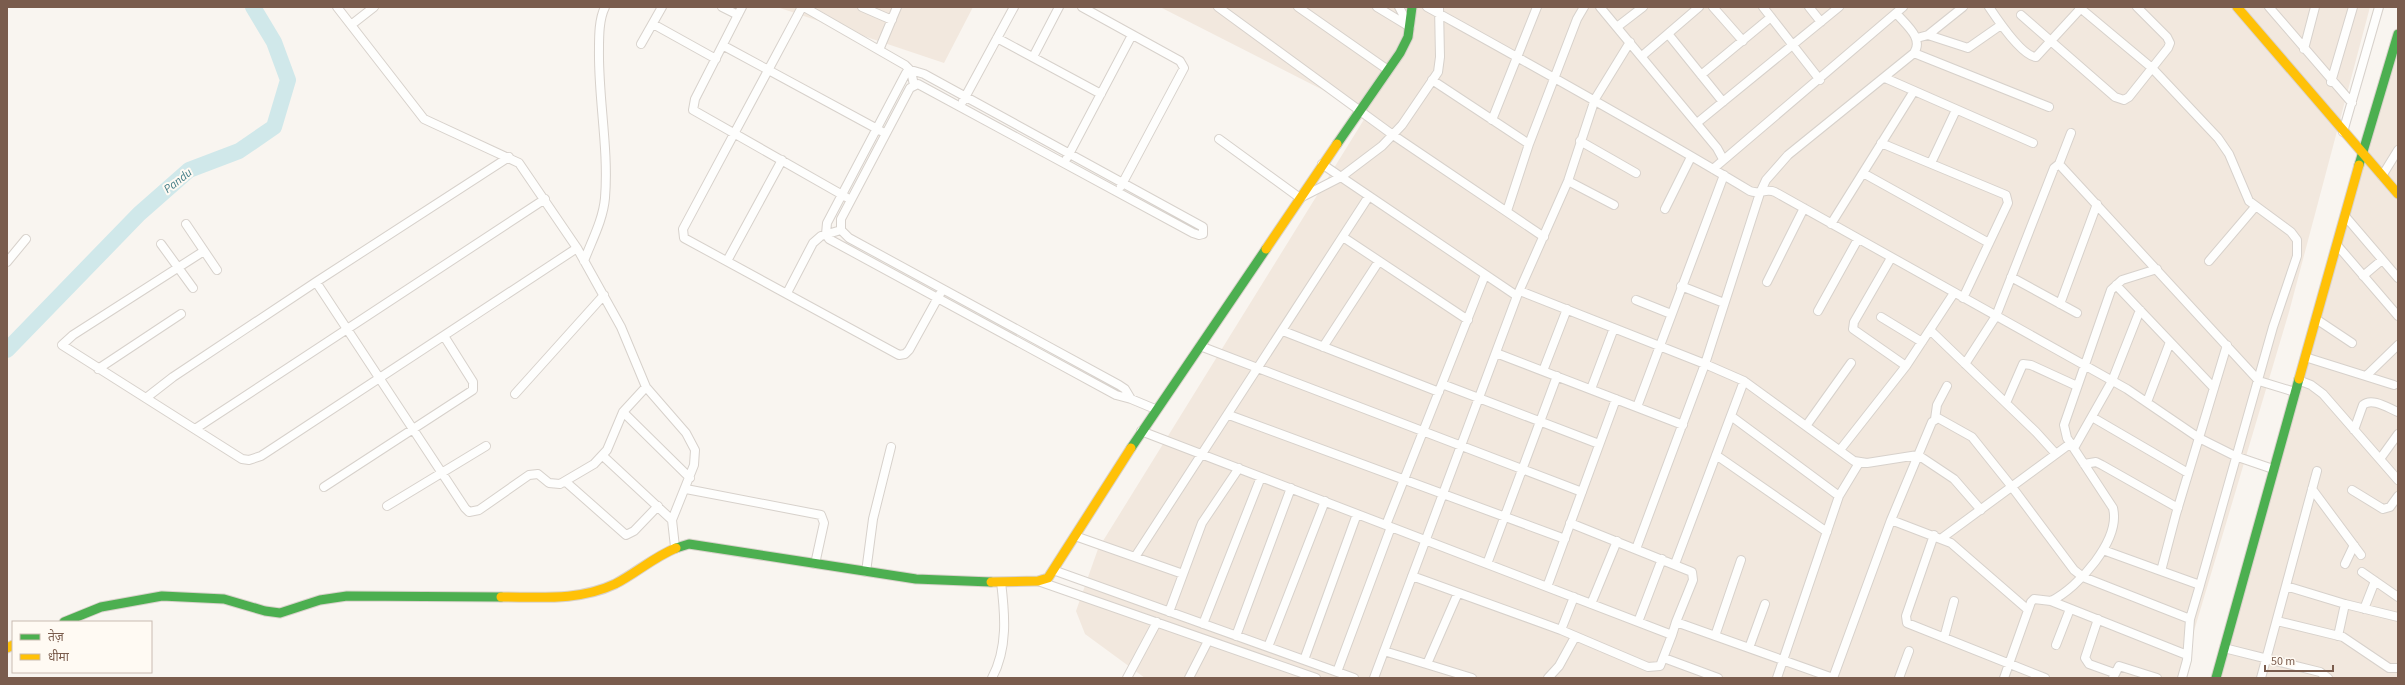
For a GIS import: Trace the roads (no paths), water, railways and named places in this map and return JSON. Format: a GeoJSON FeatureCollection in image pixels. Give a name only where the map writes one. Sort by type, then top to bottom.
{"type":"FeatureCollection","features":[{"type":"Feature","properties":{"kind":"street"},"geometry":{"type":"LineString","coordinates":[[337,7],[424,119],[509,157],[525,171],[577,248],[604,295],[627,342],[646,387],[692,442],[695,458],[690,478],[672,520],[675,547]]}},
{"type":"Feature","properties":{"kind":"street"},"geometry":{"type":"LineString","coordinates":[[351,26],[374,7]]}},
{"type":"Feature","properties":{"kind":"street"},"geometry":{"type":"LineString","coordinates":[[584,261],[600,220],[605,199],[606,177],[599,55],[601,24],[605,7]]}},
{"type":"Feature","properties":{"kind":"street"},"geometry":{"type":"LineString","coordinates":[[641,44],[662,7]]}},
{"type":"Feature","properties":{"kind":"street"},"geometry":{"type":"LineString","coordinates":[[722,7],[738,15]]}},
{"type":"Feature","properties":{"kind":"street"},"geometry":{"type":"LineString","coordinates":[[742,7],[724,46],[695,99],[693,110],[851,199]]}},
{"type":"Feature","properties":{"kind":"street"},"geometry":{"type":"LineString","coordinates":[[942,290],[909,350],[905,354],[899,355],[787,293],[688,242],[682,234],[803,7],[905,65],[911,71],[914,85],[851,199],[841,219],[841,230],[848,238],[1119,385],[1128,393],[1131,399]]}},
{"type":"Feature","properties":{"kind":"street"},"geometry":{"type":"LineString","coordinates":[[862,7],[892,20]]}},
{"type":"Feature","properties":{"kind":"street"},"geometry":{"type":"LineString","coordinates":[[879,50],[897,7]]}},
{"type":"Feature","properties":{"kind":"street"},"geometry":{"type":"LineString","coordinates":[[960,105],[1014,7]]}},
{"type":"Feature","properties":{"kind":"street"},"geometry":{"type":"LineString","coordinates":[[1033,57],[1059,7]]}},
{"type":"Feature","properties":{"kind":"street"},"geometry":{"type":"LineString","coordinates":[[1082,7],[1180,61],[1184,68],[1118,192]]}},
{"type":"Feature","properties":{"kind":"street"},"geometry":{"type":"LineString","coordinates":[[1218,7],[1360,109],[1393,135],[1544,236]]}},
{"type":"Feature","properties":{"kind":"street"},"geometry":{"type":"LineString","coordinates":[[1298,7],[1388,70]]}},
{"type":"Feature","properties":{"kind":"street"},"geometry":{"type":"LineString","coordinates":[[1377,7],[1410,27]]}},
{"type":"Feature","properties":{"kind":"street"},"geometry":{"type":"LineString","coordinates":[[1399,7],[1410,27]]}},
{"type":"Feature","properties":{"kind":"street"},"geometry":{"type":"LineString","coordinates":[[66,621],[100,605],[118,601],[160,597],[203,597],[225,600],[265,612],[282,613],[332,597],[347,596],[571,597],[591,594],[605,589],[675,547],[689,544],[916,579],[1001,582],[1038,581],[1048,578],[1155,409],[1200,346],[1322,164],[1400,53],[1408,37],[1412,7]]}},
{"type":"Feature","properties":{"kind":"street"},"geometry":{"type":"LineString","coordinates":[[1427,7],[1439,10],[1517,58],[1555,80],[1595,99],[1750,191],[1760,193],[1770,190],[1804,208],[1954,294],[2112,381],[2147,402],[2199,438],[2238,457],[2273,469]]}},
{"type":"Feature","properties":{"kind":"street"},"geometry":{"type":"LineString","coordinates":[[1492,120],[1537,7]]}},
{"type":"Feature","properties":{"kind":"street"},"geometry":{"type":"LineString","coordinates":[[1506,211],[1577,20],[1584,7]]}},
{"type":"Feature","properties":{"kind":"street"},"geometry":{"type":"LineString","coordinates":[[1600,7],[1697,123],[1723,159]]}},
{"type":"Feature","properties":{"kind":"street"},"geometry":{"type":"LineString","coordinates":[[1617,27],[1643,7]]}},
{"type":"Feature","properties":{"kind":"street"},"geometry":{"type":"LineString","coordinates":[[1642,56],[1699,7]]}},
{"type":"Feature","properties":{"kind":"street"},"geometry":{"type":"LineString","coordinates":[[1713,7],[1743,41]]}},
{"type":"Feature","properties":{"kind":"street"},"geometry":{"type":"LineString","coordinates":[[1763,7],[1820,80]]}},
{"type":"Feature","properties":{"kind":"street"},"geometry":{"type":"LineString","coordinates":[[1809,7],[1820,22]]}},
{"type":"Feature","properties":{"kind":"street"},"geometry":{"type":"LineString","coordinates":[[1697,123],[1839,7]]}},
{"type":"Feature","properties":{"kind":"street"},"geometry":{"type":"LineString","coordinates":[[1713,169],[1723,159],[1820,80],[1903,7]]}},
{"type":"Feature","properties":{"kind":"street"},"geometry":{"type":"LineString","coordinates":[[1917,38],[1928,35],[1963,7]]}},
{"type":"Feature","properties":{"kind":"street"},"geometry":{"type":"LineString","coordinates":[[1989,7],[2001,25],[2029,55],[2033,56],[2040,54],[2080,7],[2152,68],[2218,138],[2229,154],[2249,202],[2291,232],[2298,240],[2299,248],[2273,327],[2262,382],[2190,619],[2188,655],[2182,678]]}},
{"type":"Feature","properties":{"kind":"street"},"geometry":{"type":"LineString","coordinates":[[2020,15],[2120,100],[2130,97],[2168,48],[2170,43],[2168,38],[2137,7]]}},
{"type":"Feature","properties":{"kind":"street"},"geometry":{"type":"LineString","coordinates":[[2237,7],[2398,194]]}},
{"type":"Feature","properties":{"kind":"street"},"geometry":{"type":"LineString","coordinates":[[2269,7],[2331,82],[2352,103]]}},
{"type":"Feature","properties":{"kind":"street"},"geometry":{"type":"LineString","coordinates":[[2304,49],[2315,7]]}},
{"type":"Feature","properties":{"kind":"street"},"geometry":{"type":"LineString","coordinates":[[2331,82],[2353,7]]}},
{"type":"Feature","properties":{"kind":"street"},"geometry":{"type":"LineString","coordinates":[[2345,134],[2352,103],[2379,7]]}},
{"type":"Feature","properties":{"kind":"street"},"geometry":{"type":"LineString","coordinates":[[1300,198],[1341,177],[1382,146],[1393,135],[1438,72],[1440,57],[1439,10]]}},
{"type":"Feature","properties":{"kind":"street"},"geometry":{"type":"LineString","coordinates":[[1636,549],[1705,364],[1760,193],[1769,177],[1788,155],[1914,53],[1918,47],[1917,38],[1896,13]]}},
{"type":"Feature","properties":{"kind":"street"},"geometry":{"type":"LineString","coordinates":[[1701,75],[1771,17]]}},
{"type":"Feature","properties":{"kind":"street"},"geometry":{"type":"LineString","coordinates":[[653,24],[716,59]]}},
{"type":"Feature","properties":{"kind":"street"},"geometry":{"type":"LineString","coordinates":[[1928,35],[1968,48],[2001,25]]}},
{"type":"Feature","properties":{"kind":"street"},"geometry":{"type":"LineString","coordinates":[[1064,163],[1132,34]]}},
{"type":"Feature","properties":{"kind":"street"},"geometry":{"type":"LineString","coordinates":[[1669,34],[1723,102]]}},
{"type":"Feature","properties":{"kind":"street"},"geometry":{"type":"LineString","coordinates":[[2216,678],[2256,540],[2273,469],[2362,153],[2396,51],[2398,34]]}},
{"type":"Feature","properties":{"kind":"street"},"geometry":{"type":"LineString","coordinates":[[997,38],[1101,94]]}},
{"type":"Feature","properties":{"kind":"street"},"geometry":{"type":"LineString","coordinates":[[1374,678],[1519,294],[1568,181],[1595,99],[1630,42]]}},
{"type":"Feature","properties":{"kind":"street"},"geometry":{"type":"LineString","coordinates":[[724,46],[878,129],[886,135]]}},
{"type":"Feature","properties":{"kind":"street"},"geometry":{"type":"LineString","coordinates":[[1914,53],[2049,107]]}},
{"type":"Feature","properties":{"kind":"street"},"geometry":{"type":"LineString","coordinates":[[914,85],[923,86],[960,105],[1193,233],[1198,235],[1202,234],[1203,227],[1200,224],[919,71],[911,71],[904,77],[878,129],[827,223],[826,234],[834,243],[1116,395],[1131,399],[1155,409]]}},
{"type":"Feature","properties":{"kind":"street"},"geometry":{"type":"LineString","coordinates":[[1885,78],[2033,144]]}},
{"type":"Feature","properties":{"kind":"street"},"geometry":{"type":"LineString","coordinates":[[1432,80],[1530,144]]}},
{"type":"Feature","properties":{"kind":"street"},"geometry":{"type":"LineString","coordinates":[[1831,224],[1914,91]]}},
{"type":"Feature","properties":{"kind":"street"},"geometry":{"type":"LineString","coordinates":[[1931,163],[1956,110]]}},
{"type":"Feature","properties":{"kind":"street"},"geometry":{"type":"LineString","coordinates":[[1965,364],[1996,316],[2054,168],[2059,164],[2071,133]]}},
{"type":"Feature","properties":{"kind":"street"},"geometry":{"type":"LineString","coordinates":[[1219,139],[1300,198]]}},
{"type":"Feature","properties":{"kind":"street"},"geometry":{"type":"LineString","coordinates":[[1580,141],[1636,173]]}},
{"type":"Feature","properties":{"kind":"street"},"geometry":{"type":"LineString","coordinates":[[1881,143],[2006,195],[2008,203],[1963,298]]}},
{"type":"Feature","properties":{"kind":"street"},"geometry":{"type":"LineString","coordinates":[[2382,176],[2398,150]]}},
{"type":"Feature","properties":{"kind":"street"},"geometry":{"type":"LineString","coordinates":[[146,398],[173,377],[316,282],[509,157]]}},
{"type":"Feature","properties":{"kind":"street"},"geometry":{"type":"LineString","coordinates":[[1665,209],[1691,157]]}},
{"type":"Feature","properties":{"kind":"street"},"geometry":{"type":"LineString","coordinates":[[727,261],[782,160]]}},
{"type":"Feature","properties":{"kind":"street"},"geometry":{"type":"LineString","coordinates":[[1322,164],[1485,275],[1519,294],[1566,309],[1744,381],[1859,463],[1918,455],[1954,479],[1981,510]]}},
{"type":"Feature","properties":{"kind":"street"},"geometry":{"type":"LineString","coordinates":[[2059,164],[2262,382],[2295,392]]}},
{"type":"Feature","properties":{"kind":"street"},"geometry":{"type":"LineString","coordinates":[[1863,173],[1989,243]]}},
{"type":"Feature","properties":{"kind":"street"},"geometry":{"type":"LineString","coordinates":[[1637,407],[1681,286],[1724,176]]}},
{"type":"Feature","properties":{"kind":"street"},"geometry":{"type":"LineString","coordinates":[[1568,181],[1614,205]]}},
{"type":"Feature","properties":{"kind":"street"},"geometry":{"type":"LineString","coordinates":[[1135,557],[1230,415],[1369,196]]}},
{"type":"Feature","properties":{"kind":"street"},"geometry":{"type":"LineString","coordinates":[[195,429],[346,328],[545,199]]}},
{"type":"Feature","properties":{"kind":"street"},"geometry":{"type":"LineString","coordinates":[[2060,304],[2097,204]]}},
{"type":"Feature","properties":{"kind":"street"},"geometry":{"type":"LineString","coordinates":[[2209,260],[2255,207]]}},
{"type":"Feature","properties":{"kind":"street"},"geometry":{"type":"LineString","coordinates":[[1767,282],[1804,208]]}},
{"type":"Feature","properties":{"kind":"street"},"geometry":{"type":"LineString","coordinates":[[2345,216],[2398,278]]}},
{"type":"Feature","properties":{"kind":"street"},"geometry":{"type":"LineString","coordinates":[[186,224],[217,270]]}},
{"type":"Feature","properties":{"kind":"street"},"geometry":{"type":"LineString","coordinates":[[787,293],[813,243],[826,234],[841,230]]}},
{"type":"Feature","properties":{"kind":"street"},"geometry":{"type":"LineString","coordinates":[[1343,237],[1468,320]]}},
{"type":"Feature","properties":{"kind":"street"},"geometry":{"type":"LineString","coordinates":[[7,262],[26,239]]}},
{"type":"Feature","properties":{"kind":"street"},"geometry":{"type":"LineString","coordinates":[[1818,311],[1858,239]]}},
{"type":"Feature","properties":{"kind":"street"},"geometry":{"type":"LineString","coordinates":[[162,244],[193,288]]}},
{"type":"Feature","properties":{"kind":"street"},"geometry":{"type":"LineString","coordinates":[[2337,245],[2398,316]]}},
{"type":"Feature","properties":{"kind":"street"},"geometry":{"type":"LineString","coordinates":[[204,251],[73,335],[62,345],[242,459],[254,460],[380,379],[577,248]]}},
{"type":"Feature","properties":{"kind":"street"},"geometry":{"type":"LineString","coordinates":[[1892,258],[1854,322],[1853,329],[1906,366]]}},
{"type":"Feature","properties":{"kind":"street"},"geometry":{"type":"LineString","coordinates":[[2364,276],[2382,260]]}},
{"type":"Feature","properties":{"kind":"street"},"geometry":{"type":"LineString","coordinates":[[1323,347],[1379,261]]}},
{"type":"Feature","properties":{"kind":"street"},"geometry":{"type":"LineString","coordinates":[[2051,601],[2077,584],[2104,550],[2114,514],[2110,502],[2072,446],[2064,431],[2064,425],[2107,298],[2116,285],[2122,280],[2157,269]]}},
{"type":"Feature","properties":{"kind":"street"},"geometry":{"type":"LineString","coordinates":[[1337,672],[1389,526],[1404,479],[1485,275]]}},
{"type":"Feature","properties":{"kind":"street"},"geometry":{"type":"LineString","coordinates":[[2011,277],[2077,313]]}},
{"type":"Feature","properties":{"kind":"street"},"geometry":{"type":"LineString","coordinates":[[316,282],[469,512],[479,510],[534,474],[538,474],[553,484],[566,482],[603,456],[623,412],[646,387]]}},
{"type":"Feature","properties":{"kind":"street"},"geometry":{"type":"LineString","coordinates":[[2116,285],[2214,388]]}},
{"type":"Feature","properties":{"kind":"street"},"geometry":{"type":"LineString","coordinates":[[1681,286],[1724,303]]}},
{"type":"Feature","properties":{"kind":"street"},"geometry":{"type":"LineString","coordinates":[[1840,450],[1906,366],[1954,294]]}},
{"type":"Feature","properties":{"kind":"street"},"geometry":{"type":"LineString","coordinates":[[516,394],[604,295]]}},
{"type":"Feature","properties":{"kind":"street"},"geometry":{"type":"LineString","coordinates":[[1636,300],[1671,314]]}},
{"type":"Feature","properties":{"kind":"street"},"geometry":{"type":"LineString","coordinates":[[1543,371],[1566,309]]}},
{"type":"Feature","properties":{"kind":"street"},"geometry":{"type":"LineString","coordinates":[[2043,678],[2010,663],[1911,626],[1905,620],[1938,537],[1981,510],[2056,454],[2072,446],[2092,417],[2112,381],[2140,310]]}},
{"type":"Feature","properties":{"kind":"street"},"geometry":{"type":"LineString","coordinates":[[98,369],[181,314]]}},
{"type":"Feature","properties":{"kind":"street"},"geometry":{"type":"LineString","coordinates":[[1882,317],[1922,342]]}},
{"type":"Feature","properties":{"kind":"street"},"geometry":{"type":"LineString","coordinates":[[2316,318],[2352,343]]}},
{"type":"Feature","properties":{"kind":"street"},"geometry":{"type":"LineString","coordinates":[[1591,389],[1614,328]]}},
{"type":"Feature","properties":{"kind":"street"},"geometry":{"type":"LineString","coordinates":[[1930,330],[2006,403],[2056,454]]}},
{"type":"Feature","properties":{"kind":"street"},"geometry":{"type":"LineString","coordinates":[[1283,331],[1323,347],[1440,388],[1479,398],[1599,444]]}},
{"type":"Feature","properties":{"kind":"street"},"geometry":{"type":"LineString","coordinates":[[324,487],[470,393],[474,387],[473,382],[444,336]]}},
{"type":"Feature","properties":{"kind":"street"},"geometry":{"type":"LineString","coordinates":[[2147,402],[2170,342]]}},
{"type":"Feature","properties":{"kind":"street"},"geometry":{"type":"LineString","coordinates":[[2161,572],[2188,473],[2226,345]]}},
{"type":"Feature","properties":{"kind":"street"},"geometry":{"type":"LineString","coordinates":[[2366,376],[2398,345]]}},
{"type":"Feature","properties":{"kind":"street"},"geometry":{"type":"LineString","coordinates":[[1200,346],[1582,492]]}},
{"type":"Feature","properties":{"kind":"street"},"geometry":{"type":"LineString","coordinates":[[1496,353],[1683,425]]}},
{"type":"Feature","properties":{"kind":"street"},"geometry":{"type":"LineString","coordinates":[[2305,357],[2394,385]]}},
{"type":"Feature","properties":{"kind":"street"},"geometry":{"type":"LineString","coordinates":[[1806,426],[1851,363]]}},
{"type":"Feature","properties":{"kind":"street"},"geometry":{"type":"LineString","coordinates":[[2006,403],[2023,364],[2030,365],[2077,386]]}},
{"type":"Feature","properties":{"kind":"street"},"geometry":{"type":"LineString","coordinates":[[1487,564],[1556,376]]}},
{"type":"Feature","properties":{"kind":"street"},"geometry":{"type":"LineString","coordinates":[[2298,380],[2311,385],[2323,394],[2398,480]]}},
{"type":"Feature","properties":{"kind":"street"},"geometry":{"type":"LineString","coordinates":[[1674,564],[1744,381]]}},
{"type":"Feature","properties":{"kind":"street"},"geometry":{"type":"LineString","coordinates":[[1676,622],[1833,678],[1891,520],[1918,455],[1935,419],[1937,405],[1947,386]]}},
{"type":"Feature","properties":{"kind":"street"},"geometry":{"type":"LineString","coordinates":[[1547,587],[1616,399]]}},
{"type":"Feature","properties":{"kind":"street"},"geometry":{"type":"LineString","coordinates":[[2354,430],[2363,405],[2366,402],[2374,402],[2398,412]]}},
{"type":"Feature","properties":{"kind":"street"},"geometry":{"type":"LineString","coordinates":[[623,412],[690,478]]}},
{"type":"Feature","properties":{"kind":"street"},"geometry":{"type":"LineString","coordinates":[[1230,415],[1565,539]]}},
{"type":"Feature","properties":{"kind":"street"},"geometry":{"type":"LineString","coordinates":[[1731,416],[1839,496]]}},
{"type":"Feature","properties":{"kind":"street"},"geometry":{"type":"LineString","coordinates":[[2092,417],[2188,473]]}},
{"type":"Feature","properties":{"kind":"street"},"geometry":{"type":"LineString","coordinates":[[1935,419],[1942,419],[1972,437],[2012,486],[2067,564],[2083,577],[2190,619]]}},
{"type":"Feature","properties":{"kind":"street"},"geometry":{"type":"LineString","coordinates":[[1141,431],[1672,634]]}},
{"type":"Feature","properties":{"kind":"street"},"geometry":{"type":"LineString","coordinates":[[2380,459],[2398,434]]}},
{"type":"Feature","properties":{"kind":"street"},"geometry":{"type":"LineString","coordinates":[[387,506],[486,446]]}},
{"type":"Feature","properties":{"kind":"street"},"geometry":{"type":"LineString","coordinates":[[866,572],[873,519],[891,447]]}},
{"type":"Feature","properties":{"kind":"street"},"geometry":{"type":"LineString","coordinates":[[1716,455],[1827,532]]}},
{"type":"Feature","properties":{"kind":"street"},"geometry":{"type":"LineString","coordinates":[[603,456],[672,520]]}},
{"type":"Feature","properties":{"kind":"street"},"geometry":{"type":"LineString","coordinates":[[2084,464],[2096,462],[2102,464],[2178,508]]}},
{"type":"Feature","properties":{"kind":"street"},"geometry":{"type":"LineString","coordinates":[[1777,678],[1839,496],[1859,463]]}},
{"type":"Feature","properties":{"kind":"street"},"geometry":{"type":"LineString","coordinates":[[1169,612],[1202,523],[1239,468]]}},
{"type":"Feature","properties":{"kind":"street"},"geometry":{"type":"LineString","coordinates":[[2261,678],[2317,471]]}},
{"type":"Feature","properties":{"kind":"street"},"geometry":{"type":"LineString","coordinates":[[1203,624],[1260,477]]}},
{"type":"Feature","properties":{"kind":"street"},"geometry":{"type":"LineString","coordinates":[[566,482],[626,535],[634,531],[658,506]]}},
{"type":"Feature","properties":{"kind":"street"},"geometry":{"type":"LineString","coordinates":[[1236,636],[1291,488]]}},
{"type":"Feature","properties":{"kind":"street"},"geometry":{"type":"LineString","coordinates":[[686,489],[821,515],[824,523],[815,564]]}},
{"type":"Feature","properties":{"kind":"street"},"geometry":{"type":"LineString","coordinates":[[2312,489],[2361,554]]}},
{"type":"Feature","properties":{"kind":"street"},"geometry":{"type":"LineString","coordinates":[[2352,490],[2383,509],[2390,507],[2398,496]]}},
{"type":"Feature","properties":{"kind":"street"},"geometry":{"type":"LineString","coordinates":[[1268,647],[1325,501]]}},
{"type":"Feature","properties":{"kind":"street"},"geometry":{"type":"LineString","coordinates":[[1304,660],[1357,514]]}},
{"type":"Feature","properties":{"kind":"street"},"geometry":{"type":"LineString","coordinates":[[1891,520],[1938,537],[2028,609]]}},
{"type":"Feature","properties":{"kind":"street"},"geometry":{"type":"LineString","coordinates":[[1412,576],[1560,630],[1648,667],[1660,666],[1694,575],[1688,569],[1570,523]]}},
{"type":"Feature","properties":{"kind":"street"},"geometry":{"type":"LineString","coordinates":[[1075,536],[1183,574]]}},
{"type":"Feature","properties":{"kind":"street"},"geometry":{"type":"LineString","coordinates":[[1591,604],[1617,541]]}},
{"type":"Feature","properties":{"kind":"street"},"geometry":{"type":"LineString","coordinates":[[2345,564],[2354,545]]}},
{"type":"Feature","properties":{"kind":"street"},"geometry":{"type":"LineString","coordinates":[[2104,550],[2200,585]]}},
{"type":"Feature","properties":{"kind":"street"},"geometry":{"type":"LineString","coordinates":[[1638,622],[1662,559]]}},
{"type":"Feature","properties":{"kind":"street"},"geometry":{"type":"LineString","coordinates":[[1714,636],[1741,560]]}},
{"type":"Feature","properties":{"kind":"street"},"geometry":{"type":"LineString","coordinates":[[1053,570],[1354,678]]}},
{"type":"Feature","properties":{"kind":"street"},"geometry":{"type":"LineString","coordinates":[[2362,572],[2398,597]]}},
{"type":"Feature","properties":{"kind":"street"},"geometry":{"type":"LineString","coordinates":[[1038,581],[1316,678]]}},
{"type":"Feature","properties":{"kind":"street"},"geometry":{"type":"LineString","coordinates":[[2364,609],[2375,581]]}},
{"type":"Feature","properties":{"kind":"street"},"geometry":{"type":"LineString","coordinates":[[992,678],[1000,659],[1005,632],[1001,582]]}},
{"type":"Feature","properties":{"kind":"street"},"geometry":{"type":"LineString","coordinates":[[2286,586],[2345,604],[2398,617]]}},
{"type":"Feature","properties":{"kind":"street"},"geometry":{"type":"LineString","coordinates":[[1427,664],[1458,593]]}},
{"type":"Feature","properties":{"kind":"street"},"geometry":{"type":"LineString","coordinates":[[1560,630],[1574,597]]}},
{"type":"Feature","properties":{"kind":"street"},"geometry":{"type":"LineString","coordinates":[[2004,678],[2028,609],[2034,599],[2051,601],[2188,655]]}},
{"type":"Feature","properties":{"kind":"street"},"geometry":{"type":"LineString","coordinates":[[1944,638],[1954,601]]}},
{"type":"Feature","properties":{"kind":"street"},"geometry":{"type":"LineString","coordinates":[[1749,648],[1765,604]]}},
{"type":"Feature","properties":{"kind":"street"},"geometry":{"type":"LineString","coordinates":[[2338,636],[2345,604]]}},
{"type":"Feature","properties":{"kind":"street"},"geometry":{"type":"LineString","coordinates":[[2056,645],[2070,609]]}},
{"type":"Feature","properties":{"kind":"street"},"geometry":{"type":"LineString","coordinates":[[2098,619],[2084,658],[2090,664],[2113,676],[2119,666],[2144,676],[2157,678]]}},
{"type":"Feature","properties":{"kind":"street"},"geometry":{"type":"LineString","coordinates":[[2277,621],[2348,639],[2389,668],[2398,668]]}},
{"type":"Feature","properties":{"kind":"street"},"geometry":{"type":"LineString","coordinates":[[1127,678],[1157,622]]}},
{"type":"Feature","properties":{"kind":"street"},"geometry":{"type":"LineString","coordinates":[[1548,678],[1559,666],[1575,637]]}},
{"type":"Feature","properties":{"kind":"street"},"geometry":{"type":"LineString","coordinates":[[1189,678],[1208,641]]}},
{"type":"Feature","properties":{"kind":"street"},"geometry":{"type":"LineString","coordinates":[[2224,648],[2320,672],[2328,678]]}},
{"type":"Feature","properties":{"kind":"street"},"geometry":{"type":"LineString","coordinates":[[1384,650],[1472,678]]}},
{"type":"Feature","properties":{"kind":"street"},"geometry":{"type":"LineString","coordinates":[[1899,678],[1909,651]]}},
{"type":"Feature","properties":{"kind":"street"},"geometry":{"type":"LineString","coordinates":[[1664,658],[1718,678]]}},
{"type":"Feature","properties":{"kind":"waterway","name":"Pandu"},"geometry":{"type":"LineString","coordinates":[[7,350],[139,214],[189,170],[239,151],[274,127],[288,80],[274,42],[253,7]]}}]}
